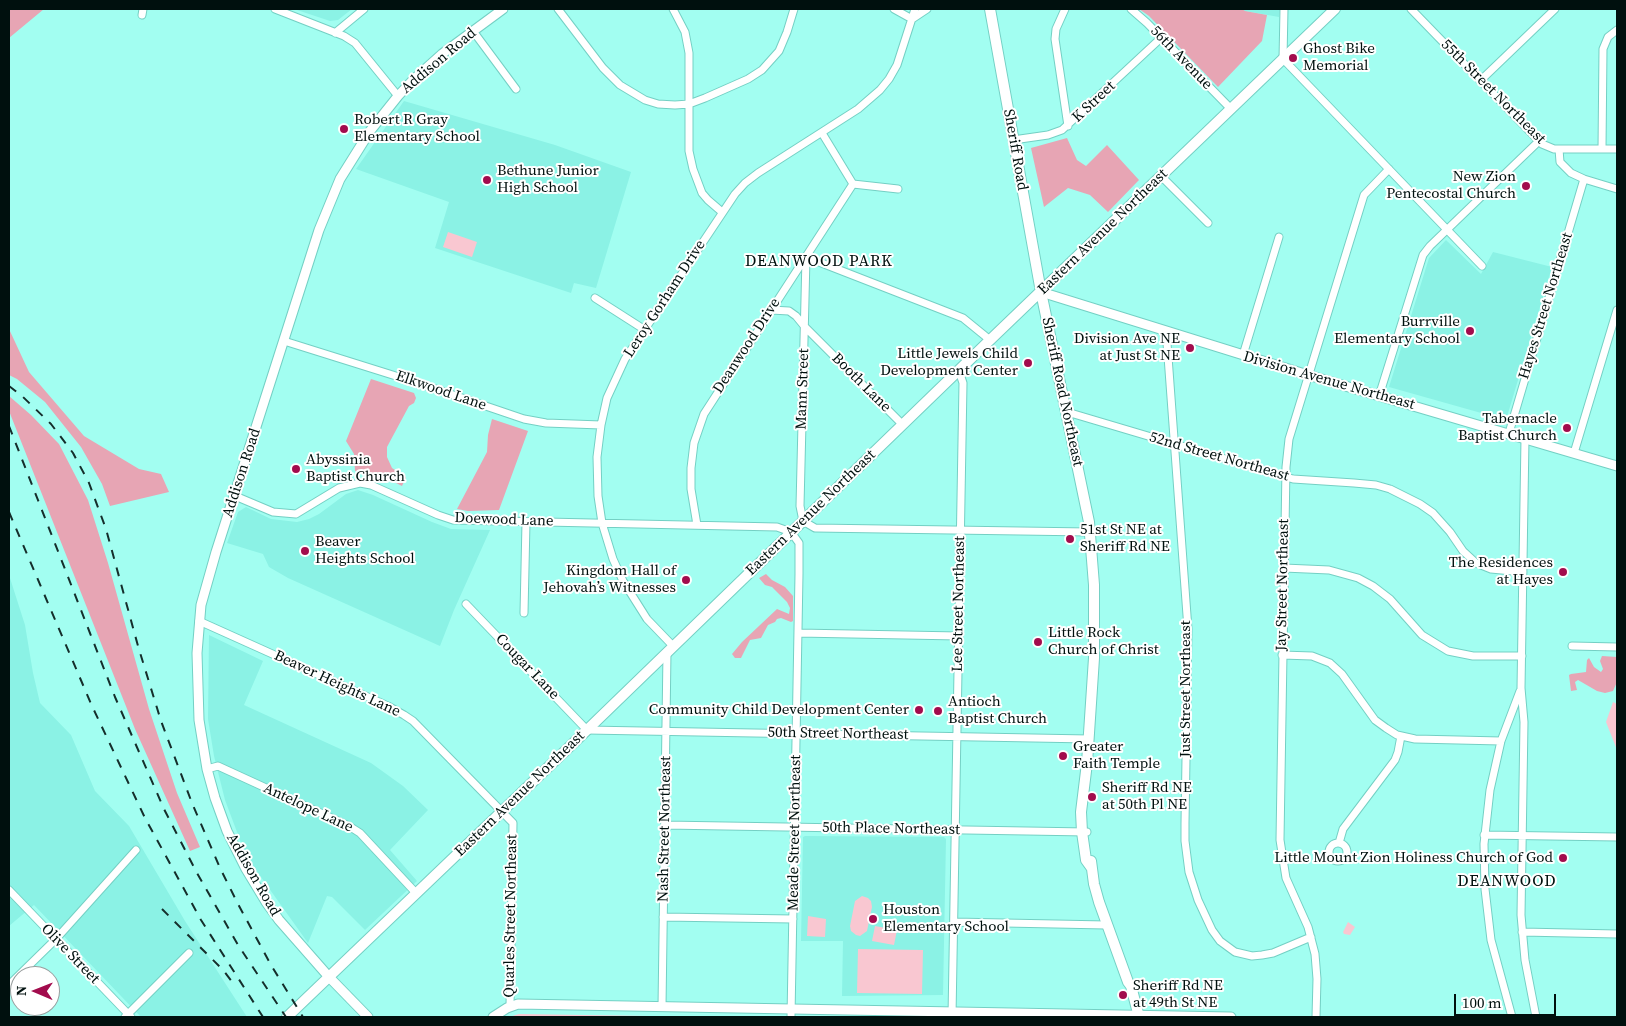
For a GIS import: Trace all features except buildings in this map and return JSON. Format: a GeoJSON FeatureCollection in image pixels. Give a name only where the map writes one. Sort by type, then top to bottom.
{"type":"FeatureCollection","features":[{"type":"Feature","properties":{"kind":"main road","name":"Sheriff Road"},"geometry":{"type":"LineString","coordinates":[[990,9],[1041,292]]}},
{"type":"Feature","properties":{"kind":"main road","name":"Eastern Avenue Northeast"},"geometry":{"type":"LineString","coordinates":[[287,1017],[588,730],[1335,9]]}},
{"type":"Feature","properties":{"kind":"main road","name":"Sheriff Road Northeast"},"geometry":{"type":"LineString","coordinates":[[1041,292],[1083,493],[1084,522],[1089,532],[1094,585],[1095,622],[1089,739],[1084,798],[1081,803],[1086,860],[1091,866],[1096,893],[1128,982],[1127,987],[1136,1016]]}},
{"type":"Feature","properties":{"kind":"street"},"geometry":{"type":"LineString","coordinates":[[275,9],[349,39],[360,47],[398,96]]}},
{"type":"Feature","properties":{"kind":"street"},"geometry":{"type":"LineString","coordinates":[[335,32],[364,9]]}},
{"type":"Feature","properties":{"kind":"street","name":"Addison Road"},"geometry":{"type":"LineString","coordinates":[[368,1017],[329,977],[279,920],[246,869],[223,823],[207,768],[201,735],[197,653],[199,621],[204,590],[320,227],[340,179],[370,131],[398,96],[428,66],[503,9]]}},
{"type":"Feature","properties":{"kind":"street"},"geometry":{"type":"LineString","coordinates":[[558,9],[603,68],[628,91],[651,102],[668,105],[690,104],[748,79],[762,70],[779,50],[794,9]]}},
{"type":"Feature","properties":{"kind":"street"},"geometry":{"type":"LineString","coordinates":[[673,9],[685,32],[688,48],[690,70],[690,151],[693,170],[702,193],[722,212]]}},
{"type":"Feature","properties":{"kind":"street"},"geometry":{"type":"LineString","coordinates":[[894,9],[912,18],[927,9]]}},
{"type":"Feature","properties":{"kind":"street","name":"Leroy Gorham Drive"},"geometry":{"type":"LineString","coordinates":[[670,649],[647,619],[623,582],[613,560],[602,523],[597,477],[601,425],[607,398],[625,359],[722,212],[745,183],[864,104],[885,84],[896,65],[915,9]]}},
{"type":"Feature","properties":{"kind":"street"},"geometry":{"type":"LineString","coordinates":[[1065,9],[1056,29],[1055,40],[1068,126]]}},
{"type":"Feature","properties":{"kind":"street","name":"56th Avenue"},"geometry":{"type":"LineString","coordinates":[[1131,9],[1231,109]]}},
{"type":"Feature","properties":{"kind":"street"},"geometry":{"type":"LineString","coordinates":[[1284,9],[1283,59],[1482,266]]}},
{"type":"Feature","properties":{"kind":"street","name":"55th Street Northeast"},"geometry":{"type":"LineString","coordinates":[[1410,9],[1538,141],[1548,148],[1617,149]]}},
{"type":"Feature","properties":{"kind":"street"},"geometry":{"type":"LineString","coordinates":[[1480,81],[1555,9]]}},
{"type":"Feature","properties":{"kind":"street"},"geometry":{"type":"LineString","coordinates":[[1602,149],[1603,49],[1608,38],[1617,30]]}},
{"type":"Feature","properties":{"kind":"street"},"geometry":{"type":"LineString","coordinates":[[473,31],[516,89]]}},
{"type":"Feature","properties":{"kind":"street","name":"K Street"},"geometry":{"type":"LineString","coordinates":[[1013,140],[1054,134],[1068,126],[1161,38]]}},
{"type":"Feature","properties":{"kind":"street"},"geometry":{"type":"LineString","coordinates":[[822,133],[853,184],[898,189]]}},
{"type":"Feature","properties":{"kind":"street"},"geometry":{"type":"LineString","coordinates":[[1380,396],[1420,261],[1430,246],[1538,141]]}},
{"type":"Feature","properties":{"kind":"street"},"geometry":{"type":"LineString","coordinates":[[1559,149],[1561,165],[1571,173],[1617,189]]}},
{"type":"Feature","properties":{"kind":"street","name":"Jay Street Northeast"},"geometry":{"type":"LineString","coordinates":[[1316,1017],[1317,961],[1311,936],[1286,878],[1279,830],[1285,477],[1289,439],[1364,194],[1389,169]]}},
{"type":"Feature","properties":{"kind":"street"},"geometry":{"type":"LineString","coordinates":[[1161,176],[1208,223]]}},
{"type":"Feature","properties":{"kind":"street","name":"Hayes Street Northeast"},"geometry":{"type":"LineString","coordinates":[[1508,433],[1584,179]]}},
{"type":"Feature","properties":{"kind":"street","name":"Deanwood Drive"},"geometry":{"type":"LineString","coordinates":[[697,525],[691,489],[691,468],[698,431],[704,414],[853,184]]}},
{"type":"Feature","properties":{"kind":"street"},"geometry":{"type":"LineString","coordinates":[[1243,355],[1279,237]]}},
{"type":"Feature","properties":{"kind":"street"},"geometry":{"type":"LineString","coordinates":[[806,257],[963,318],[990,340]]}},
{"type":"Feature","properties":{"kind":"street","name":"Mann Street"},"geometry":{"type":"LineString","coordinates":[[804,520],[800,506],[806,257]]}},
{"type":"Feature","properties":{"kind":"street","name":"Division Avenue Northeast"},"geometry":{"type":"LineString","coordinates":[[1041,292],[1308,375],[1617,466]]}},
{"type":"Feature","properties":{"kind":"street"},"geometry":{"type":"LineString","coordinates":[[595,298],[645,330]]}},
{"type":"Feature","properties":{"kind":"street","name":"Booth Lane"},"geometry":{"type":"LineString","coordinates":[[771,310],[789,311],[796,316],[903,425]]}},
{"type":"Feature","properties":{"kind":"street"},"geometry":{"type":"LineString","coordinates":[[1574,453],[1617,310]]}},
{"type":"Feature","properties":{"kind":"street","name":"Just Street Northeast"},"geometry":{"type":"LineString","coordinates":[[1169,332],[1167,343],[1188,629],[1185,832],[1187,858],[1192,881],[1212,930],[1220,941],[1235,952],[1252,956],[1273,953],[1311,936]]}},
{"type":"Feature","properties":{"kind":"street","name":"Elkwood Lane"},"geometry":{"type":"LineString","coordinates":[[284,341],[524,419],[554,423],[601,425]]}},
{"type":"Feature","properties":{"kind":"street","name":"Lee Street Northeast"},"geometry":{"type":"LineString","coordinates":[[952,1015],[963,383],[958,371]]}},
{"type":"Feature","properties":{"kind":"street","name":"52nd Street Northeast"},"geometry":{"type":"LineString","coordinates":[[1066,412],[1294,480],[1369,484],[1390,489],[1420,504],[1433,513],[1450,532],[1463,551],[1476,563],[1491,569],[1523,572]]}},
{"type":"Feature","properties":{"kind":"street"},"geometry":{"type":"LineString","coordinates":[[1525,438],[1521,688],[1524,722],[1522,932],[1529,987],[1536,1017]]}},
{"type":"Feature","properties":{"kind":"street","name":"Doewood Lane"},"geometry":{"type":"LineString","coordinates":[[235,496],[273,512],[296,514],[339,488],[360,483],[371,485],[438,516],[453,520],[777,527],[791,532]]}},
{"type":"Feature","properties":{"kind":"street"},"geometry":{"type":"LineString","coordinates":[[804,520],[815,528],[1089,532]]}},
{"type":"Feature","properties":{"kind":"street"},"geometry":{"type":"LineString","coordinates":[[524,613],[526,522]]}},
{"type":"Feature","properties":{"kind":"street","name":"Meade Street Northeast"},"geometry":{"type":"LineString","coordinates":[[791,532],[799,543],[791,1013]]}},
{"type":"Feature","properties":{"kind":"street"},"geometry":{"type":"LineString","coordinates":[[1284,568],[1329,570],[1358,578],[1384,594],[1422,635],[1448,651],[1473,656],[1522,656]]}},
{"type":"Feature","properties":{"kind":"street","name":"Cougar Lane"},"geometry":{"type":"LineString","coordinates":[[466,604],[588,730]]}},
{"type":"Feature","properties":{"kind":"street","name":"Beaver Heights Lane"},"geometry":{"type":"LineString","coordinates":[[199,621],[388,706],[404,715],[413,721],[502,811]]}},
{"type":"Feature","properties":{"kind":"street"},"geometry":{"type":"LineString","coordinates":[[798,633],[959,636]]}},
{"type":"Feature","properties":{"kind":"street"},"geometry":{"type":"LineString","coordinates":[[1572,646],[1617,647]]}},
{"type":"Feature","properties":{"kind":"street","name":"Nash Street Northeast"},"geometry":{"type":"LineString","coordinates":[[662,1006],[666,731],[670,649]]}},
{"type":"Feature","properties":{"kind":"street"},"geometry":{"type":"LineString","coordinates":[[1282,655],[1312,656],[1330,663],[1339,671],[1375,720],[1401,736],[1501,741]]}},
{"type":"Feature","properties":{"kind":"street"},"geometry":{"type":"LineString","coordinates":[[1512,1017],[1491,940],[1484,889],[1484,835],[1490,790],[1501,741],[1521,688]]}},
{"type":"Feature","properties":{"kind":"street","name":"50th Street Northeast"},"geometry":{"type":"LineString","coordinates":[[588,730],[1089,739]]}},
{"type":"Feature","properties":{"kind":"street"},"geometry":{"type":"LineString","coordinates":[[1339,843],[1343,829],[1395,760],[1401,736]]}},
{"type":"Feature","properties":{"kind":"street","name":"Antelope Lane"},"geometry":{"type":"LineString","coordinates":[[207,768],[218,766],[349,826],[360,834],[416,894]]}},
{"type":"Feature","properties":{"kind":"street","name":"Quarles Street Northeast"},"geometry":{"type":"LineString","coordinates":[[493,1017],[510,1006],[513,823],[502,811]]}},
{"type":"Feature","properties":{"kind":"street","name":"50th Place Northeast"},"geometry":{"type":"LineString","coordinates":[[665,825],[1085,832]]}},
{"type":"Feature","properties":{"kind":"street"},"geometry":{"type":"LineString","coordinates":[[1484,835],[1617,837]]}},
{"type":"Feature","properties":{"kind":"street"},"geometry":{"type":"LineString","coordinates":[[9,985],[56,939],[136,850]]}},
{"type":"Feature","properties":{"kind":"street","name":"Olive Street"},"geometry":{"type":"LineString","coordinates":[[9,890],[128,1016]]}},
{"type":"Feature","properties":{"kind":"street"},"geometry":{"type":"LineString","coordinates":[[663,917],[793,919]]}},
{"type":"Feature","properties":{"kind":"street"},"geometry":{"type":"LineString","coordinates":[[954,922],[1106,925]]}},
{"type":"Feature","properties":{"kind":"street"},"geometry":{"type":"LineString","coordinates":[[1522,932],[1617,934]]}},
{"type":"Feature","properties":{"kind":"street"},"geometry":{"type":"LineString","coordinates":[[128,1016],[189,953]]}},
{"type":"Feature","properties":{"kind":"street"},"geometry":{"type":"LineString","coordinates":[[510,1006],[519,1004],[662,1006],[791,1013],[1231,1017]]}},
{"type":"Feature","properties":{"kind":"shaded area"},"geometry":{"type":"Polygon","coordinates":[[[9,9],[44,9],[9,38],[9,9]]]}},
{"type":"Feature","properties":{"kind":"shaded area"},"geometry":{"type":"Polygon","coordinates":[[[294,9],[352,9],[338,20],[330,21],[294,9]]]}},
{"type":"Feature","properties":{"kind":"shaded area"},"geometry":{"type":"Polygon","coordinates":[[[1139,9],[1242,9],[1267,15],[1262,41],[1218,87],[1149,16],[1139,9]]]}},
{"type":"Feature","properties":{"kind":"shaded area"},"geometry":{"type":"Polygon","coordinates":[[[1241,9],[1280,9],[1279,17],[1241,9]]]}},
{"type":"Feature","properties":{"kind":"shaded area"},"geometry":{"type":"Polygon","coordinates":[[[404,101],[555,145],[631,172],[596,288],[574,283],[571,293],[435,248],[449,202],[356,169],[404,101]]]}},
{"type":"Feature","properties":{"kind":"shaded area"},"geometry":{"type":"Polygon","coordinates":[[[1067,138],[1077,160],[1086,166],[1107,145],[1139,180],[1108,212],[1090,195],[1068,188],[1044,207],[1031,148],[1067,138]]]}},
{"type":"Feature","properties":{"kind":"shaded area"},"geometry":{"type":"Polygon","coordinates":[[[448,232],[477,242],[472,257],[443,247],[448,232]]]}},
{"type":"Feature","properties":{"kind":"shaded area","name":"Burrville Elementary School"},"geometry":{"type":"Polygon","coordinates":[[[1446,240],[1481,274],[1493,252],[1552,267],[1506,420],[1389,387],[1429,258],[1446,240]]]}},
{"type":"Feature","properties":{"kind":"shaded area"},"geometry":{"type":"Polygon","coordinates":[[[9,329],[29,372],[84,436],[139,469],[161,474],[169,492],[110,506],[102,484],[81,447],[45,402],[17,379],[9,375],[9,329]]]}},
{"type":"Feature","properties":{"kind":"shaded area"},"geometry":{"type":"Polygon","coordinates":[[[371,379],[414,393],[416,398],[414,403],[409,406],[387,447],[387,457],[392,468],[406,477],[402,486],[388,479],[355,471],[354,454],[346,441],[371,379]]]}},
{"type":"Feature","properties":{"kind":"shaded area"},"geometry":{"type":"Polygon","coordinates":[[[9,396],[31,415],[59,444],[88,500],[108,563],[149,709],[177,793],[200,847],[190,851],[135,729],[9,411],[9,396]]]}},
{"type":"Feature","properties":{"kind":"shaded area"},"geometry":{"type":"Polygon","coordinates":[[[492,419],[528,431],[499,510],[468,511],[457,509],[487,452],[488,435],[492,419]]]}},
{"type":"Feature","properties":{"kind":"shaded area"},"geometry":{"type":"Polygon","coordinates":[[[358,490],[451,529],[490,530],[440,646],[288,578],[269,567],[263,554],[227,543],[238,512],[246,507],[271,519],[297,522],[319,514],[346,494],[358,490]]]}},
{"type":"Feature","properties":{"kind":"shaded area"},"geometry":{"type":"Polygon","coordinates":[[[766,574],[772,580],[785,587],[793,596],[793,621],[777,619],[768,625],[761,638],[750,640],[741,658],[735,658],[732,654],[742,642],[777,609],[789,614],[790,608],[787,602],[772,587],[765,585],[759,578],[766,574]]]}},
{"type":"Feature","properties":{"kind":"shaded area"},"geometry":{"type":"Polygon","coordinates":[[[9,575],[25,625],[40,703],[71,735],[95,791],[129,826],[185,921],[247,1017],[141,1017],[34,905],[9,926],[9,575]]]}},
{"type":"Feature","properties":{"kind":"shaded area"},"geometry":{"type":"Polygon","coordinates":[[[209,635],[263,661],[244,705],[371,763],[403,786],[428,810],[390,850],[417,881],[365,930],[332,897],[327,896],[308,943],[246,856],[225,800],[214,756],[208,719],[209,635]]]}},
{"type":"Feature","properties":{"kind":"shaded area"},"geometry":{"type":"Polygon","coordinates":[[[1602,656],[1617,657],[1617,682],[1613,691],[1605,693],[1597,691],[1578,680],[1575,682],[1577,690],[1571,691],[1569,675],[1586,672],[1587,660],[1589,658],[1594,667],[1601,672],[1603,669],[1600,661],[1602,656]]]}},
{"type":"Feature","properties":{"kind":"shaded area"},"geometry":{"type":"Polygon","coordinates":[[[1613,702],[1617,704],[1617,750],[1606,722],[1613,702]]]}},
{"type":"Feature","properties":{"kind":"shaded area","name":"Houston Elementary School"},"geometry":{"type":"Polygon","coordinates":[[[803,837],[944,837],[946,839],[943,995],[842,996],[843,941],[801,941],[803,837]]]}},
{"type":"Feature","properties":{"kind":"shaded area"},"geometry":{"type":"Polygon","coordinates":[[[862,896],[871,901],[872,907],[867,931],[860,936],[851,931],[850,926],[855,901],[862,896]]]}},
{"type":"Feature","properties":{"kind":"shaded area"},"geometry":{"type":"Polygon","coordinates":[[[808,916],[826,919],[825,937],[807,936],[808,916]]]}},
{"type":"Feature","properties":{"kind":"shaded area"},"geometry":{"type":"Polygon","coordinates":[[[1348,922],[1355,927],[1350,935],[1343,932],[1348,922]]]}},
{"type":"Feature","properties":{"kind":"shaded area"},"geometry":{"type":"Polygon","coordinates":[[[875,926],[897,930],[894,945],[872,941],[875,926]]]}},
{"type":"Feature","properties":{"kind":"shaded area"},"geometry":{"type":"Polygon","coordinates":[[[858,949],[923,950],[922,994],[857,993],[858,949]]]}},
{"type":"Feature","properties":{"kind":"shaded area"},"geometry":{"type":"Polygon","coordinates":[[[519,1014],[649,1016],[649,1017],[509,1017],[519,1014]]]}},
{"type":"Feature","properties":{"kind":"railway"},"geometry":{"type":"LineString","coordinates":[[9,386],[51,424],[73,453],[89,483],[106,529],[161,721],[192,803],[238,904],[271,965],[303,1017]]}},
{"type":"Feature","properties":{"kind":"railway"},"geometry":{"type":"LineString","coordinates":[[9,426],[115,697],[164,809],[197,873],[238,945],[286,1017]]}},
{"type":"Feature","properties":{"kind":"railway"},"geometry":{"type":"LineString","coordinates":[[9,512],[92,706],[145,818],[201,920],[263,1017]]}},
{"type":"Feature","properties":{"kind":"railway"},"geometry":{"type":"LineString","coordinates":[[162,909],[223,970],[233,983]]}},
{"type":"Feature","properties":{"kind":"place","name":"Ghost Bike Memorial"},"geometry":{"type":"Point","coordinates":[1293,58]}},
{"type":"Feature","properties":{"kind":"place","name":"Robert R Gray Elementary School"},"geometry":{"type":"Point","coordinates":[344,129]}},
{"type":"Feature","properties":{"kind":"place","name":"Bethune Junior High School"},"geometry":{"type":"Point","coordinates":[487,180]}},
{"type":"Feature","properties":{"kind":"place","name":"New Zion Pentecostal Church"},"geometry":{"type":"Point","coordinates":[1526,186]}},
{"type":"Feature","properties":{"kind":"place","name":"Burrville Elementary School"},"geometry":{"type":"Point","coordinates":[1470,331]}},
{"type":"Feature","properties":{"kind":"place","name":"Division Ave NE at Just St NE"},"geometry":{"type":"Point","coordinates":[1190,348]}},
{"type":"Feature","properties":{"kind":"place","name":"Little Jewels Child Development Center"},"geometry":{"type":"Point","coordinates":[1028,363]}},
{"type":"Feature","properties":{"kind":"place","name":"Tabernacle Baptist Church"},"geometry":{"type":"Point","coordinates":[1567,428]}},
{"type":"Feature","properties":{"kind":"place","name":"Abyssinia Baptist Church"},"geometry":{"type":"Point","coordinates":[296,469]}},
{"type":"Feature","properties":{"kind":"place","name":"51st St NE at Sheriff Rd NE"},"geometry":{"type":"Point","coordinates":[1070,539]}},
{"type":"Feature","properties":{"kind":"place","name":"Beaver Heights School"},"geometry":{"type":"Point","coordinates":[305,551]}},
{"type":"Feature","properties":{"kind":"place","name":"The Residences at Hayes"},"geometry":{"type":"Point","coordinates":[1563,572]}},
{"type":"Feature","properties":{"kind":"place","name":"Kingdom Hall of Jehovah’s Witnesses"},"geometry":{"type":"Point","coordinates":[686,580]}},
{"type":"Feature","properties":{"kind":"place","name":"Little Rock Church of Christ"},"geometry":{"type":"Point","coordinates":[1038,642]}},
{"type":"Feature","properties":{"kind":"place","name":"Community Child Development Center"},"geometry":{"type":"Point","coordinates":[919,710]}},
{"type":"Feature","properties":{"kind":"place","name":"Antioch Baptist Church"},"geometry":{"type":"Point","coordinates":[938,711]}},
{"type":"Feature","properties":{"kind":"place","name":"Greater Faith Temple"},"geometry":{"type":"Point","coordinates":[1063,756]}},
{"type":"Feature","properties":{"kind":"place","name":"Sheriff Rd NE at 50th Pl NE"},"geometry":{"type":"Point","coordinates":[1092,797]}},
{"type":"Feature","properties":{"kind":"place","name":"Little Mount Zion Holiness Church of God"},"geometry":{"type":"Point","coordinates":[1563,858]}},
{"type":"Feature","properties":{"kind":"place","name":"Houston Elementary School"},"geometry":{"type":"Point","coordinates":[873,919]}},
{"type":"Feature","properties":{"kind":"place","name":"Sheriff Rd NE at 49th St NE"},"geometry":{"type":"Point","coordinates":[1123,995]}},
{"type":"Feature","properties":{"kind":"district","name":"DEANWOOD PARK"},"geometry":{"type":"Point","coordinates":[819,262]}},
{"type":"Feature","properties":{"kind":"district","name":"DEANWOOD"},"geometry":{"type":"Point","coordinates":[1507,882]}}]}
